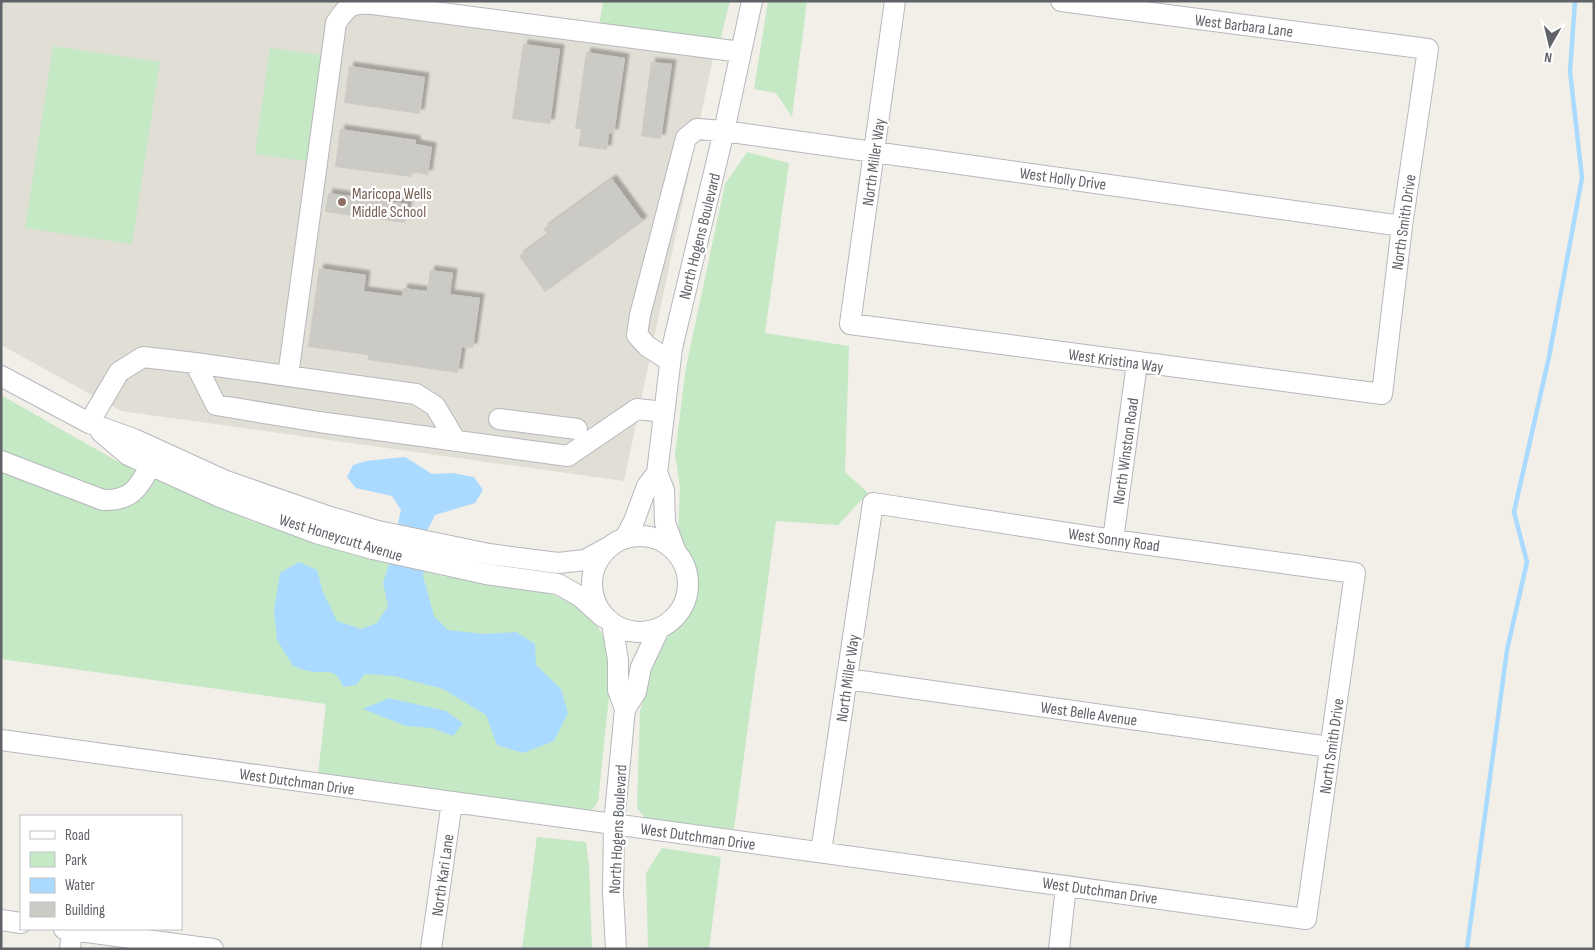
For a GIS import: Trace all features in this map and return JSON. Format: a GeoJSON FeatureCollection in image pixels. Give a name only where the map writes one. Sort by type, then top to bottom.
{"type":"FeatureCollection","features":[{"type":"Feature","properties":{"kind":"street","name":"North Hogens Boulevard"},"geometry":{"type":"LineString","coordinates":[[676,552],[665,523],[664,490],[658,473],[670,361],[724,131],[752,1]]}},
{"type":"Feature","properties":{"kind":"street","name":"North Miller Way"},"geometry":{"type":"LineString","coordinates":[[850,324],[895,1]]}},
{"type":"Feature","properties":{"kind":"street","name":"West Barbara Lane"},"geometry":{"type":"LineString","coordinates":[[1061,1],[1198,10],[1428,49]]}},
{"type":"Feature","properties":{"kind":"street"},"geometry":{"type":"LineString","coordinates":[[288,376],[336,23],[345,10],[357,3],[373,4],[741,52]]}},
{"type":"Feature","properties":{"kind":"street","name":"North Smith Drive"},"geometry":{"type":"LineString","coordinates":[[1382,394],[1402,226],[1428,49]]}},
{"type":"Feature","properties":{"kind":"street","name":"West Holly Drive"},"geometry":{"type":"LineString","coordinates":[[670,361],[647,346],[637,336],[640,315],[686,138],[697,129],[724,131],[1402,226]]}},
{"type":"Feature","properties":{"kind":"street","name":"West Kristina Way"},"geometry":{"type":"LineString","coordinates":[[850,324],[1382,394]]}},
{"type":"Feature","properties":{"kind":"street"},"geometry":{"type":"LineString","coordinates":[[89,423],[119,372],[143,357],[416,394],[435,406],[456,441]]}},
{"type":"Feature","properties":{"kind":"street","name":"North Winston Road"},"geometry":{"type":"LineString","coordinates":[[1113,540],[1137,362]]}},
{"type":"Feature","properties":{"kind":"street"},"geometry":{"type":"LineString","coordinates":[[195,363],[216,405],[319,422],[568,456],[637,409],[664,412]]}},
{"type":"Feature","properties":{"kind":"street","name":"West Honeycutt Avenue"},"geometry":{"type":"LineString","coordinates":[[1,376],[89,423],[134,439],[226,481],[324,515],[376,540]]}},
{"type":"Feature","properties":{"kind":"street"},"geometry":{"type":"LineString","coordinates":[[499,419],[577,429]]}},
{"type":"Feature","properties":{"kind":"street","name":"West Honeycutt Avenue"},"geometry":{"type":"LineString","coordinates":[[89,423],[128,455],[231,501],[316,533],[376,540],[439,555],[486,574],[558,584],[580,597],[608,621]]}},
{"type":"Feature","properties":{"kind":"street"},"geometry":{"type":"LineString","coordinates":[[1,461],[103,500],[116,501],[127,497],[135,491],[151,466]]}},
{"type":"Feature","properties":{"kind":"street","name":"North Hogens Boulevard"},"geometry":{"type":"LineString","coordinates":[[625,538],[634,521],[647,486],[658,473]]}},
{"type":"Feature","properties":{"kind":"street","name":"North Miller Way"},"geometry":{"type":"LineString","coordinates":[[821,852],[873,503]]}},
{"type":"Feature","properties":{"kind":"street","name":"West Sonny Road"},"geometry":{"type":"LineString","coordinates":[[873,503],[1113,540],[1355,573]]}},
{"type":"Feature","properties":{"kind":"street"},"geometry":{"type":"LineString","coordinates":[[653,537],[665,543],[676,552],[684,565],[688,580],[687,595],[682,609],[672,621],[659,629],[643,633],[627,631],[608,621],[595,604],[591,589],[592,574],[598,560],[607,548],[625,538],[653,537]]}},
{"type":"Feature","properties":{"kind":"street","name":"West Honeycutt Avenue"},"geometry":{"type":"LineString","coordinates":[[439,555],[489,554],[558,564],[584,560],[607,548]]}},
{"type":"Feature","properties":{"kind":"street","name":"North Smith Drive"},"geometry":{"type":"LineString","coordinates":[[1306,919],[1355,573]]}},
{"type":"Feature","properties":{"kind":"street","name":"North Hogens Boulevard"},"geometry":{"type":"LineString","coordinates":[[608,621],[617,653],[618,690],[625,709],[614,824],[613,894],[616,949]]}},
{"type":"Feature","properties":{"kind":"street","name":"North Hogens Boulevard"},"geometry":{"type":"LineString","coordinates":[[625,709],[636,692],[641,667],[659,629]]}},
{"type":"Feature","properties":{"kind":"street","name":"West Belle Avenue"},"geometry":{"type":"LineString","coordinates":[[847,679],[1330,747]]}},
{"type":"Feature","properties":{"kind":"street","name":"West Dutchman Drive"},"geometry":{"type":"LineString","coordinates":[[1,740],[1306,919]]}},
{"type":"Feature","properties":{"kind":"street","name":"North Kari Lane"},"geometry":{"type":"LineString","coordinates":[[431,949],[452,802]]}},
{"type":"Feature","properties":{"kind":"street"},"geometry":{"type":"LineString","coordinates":[[1059,949],[1066,886]]}},
{"type":"Feature","properties":{"kind":"street"},"geometry":{"type":"LineString","coordinates":[[1,920],[20,923]]}},
{"type":"Feature","properties":{"kind":"street"},"geometry":{"type":"LineString","coordinates":[[68,936],[213,949]]}},
{"type":"Feature","properties":{"kind":"shaded area","name":"Maricopa Wells Middle School"},"geometry":{"type":"Polygon","coordinates":[[[1,1],[340,1],[713,58],[624,481],[121,411],[1,345],[1,1]]]}},
{"type":"Feature","properties":{"kind":"green space"},"geometry":{"type":"Polygon","coordinates":[[[603,1],[730,1],[719,45],[599,27],[603,1]]]}},
{"type":"Feature","properties":{"kind":"green space"},"geometry":{"type":"Polygon","coordinates":[[[768,1],[807,1],[792,117],[776,93],[754,89],[768,1]]]}},
{"type":"Feature","properties":{"kind":"green space"},"geometry":{"type":"Polygon","coordinates":[[[53,46],[160,62],[132,244],[25,228],[53,46]]]}},
{"type":"Feature","properties":{"kind":"green space"},"geometry":{"type":"Polygon","coordinates":[[[270,48],[328,56],[313,162],[255,154],[270,48]]]}},
{"type":"Feature","properties":{"kind":"green space"},"geometry":{"type":"Polygon","coordinates":[[[747,152],[789,163],[765,333],[849,346],[845,472],[868,493],[838,525],[776,521],[734,829],[646,819],[637,808],[640,711],[659,646],[695,606],[692,557],[678,534],[680,487],[675,455],[686,367],[725,184],[747,152]]]}},
{"type":"Feature","properties":{"kind":"green space"},"geometry":{"type":"Polygon","coordinates":[[[1,395],[122,464],[251,521],[442,576],[544,591],[580,607],[592,618],[605,638],[612,668],[598,802],[593,809],[579,813],[318,775],[326,704],[1,659],[1,395]]]}},
{"type":"Feature","properties":{"kind":"green space"},"geometry":{"type":"Polygon","coordinates":[[[537,837],[586,842],[589,865],[592,949],[522,949],[537,837]]]}},
{"type":"Feature","properties":{"kind":"green space"},"geometry":{"type":"Polygon","coordinates":[[[662,848],[721,857],[709,949],[648,949],[646,873],[662,848]]]}},
{"type":"Feature","properties":{"kind":"water"},"geometry":{"type":"Polygon","coordinates":[[[405,457],[432,474],[452,473],[474,477],[483,490],[475,503],[435,515],[427,531],[423,576],[434,616],[448,630],[484,634],[516,632],[535,644],[536,665],[561,689],[568,713],[554,741],[523,753],[497,745],[486,715],[443,689],[394,676],[365,674],[356,685],[343,687],[340,680],[333,673],[309,671],[293,666],[277,640],[274,610],[280,573],[299,562],[317,570],[323,592],[337,621],[361,629],[377,623],[388,606],[383,583],[401,510],[392,496],[356,488],[347,477],[353,465],[366,461],[405,457]]]}},
{"type":"Feature","properties":{"kind":"water"},"geometry":{"type":"Polygon","coordinates":[[[389,698],[446,711],[463,723],[453,736],[432,728],[406,726],[363,709],[389,698]]]}},
{"type":"Feature","properties":{"kind":"building"},"geometry":{"type":"Polygon","coordinates":[[[523,44],[560,49],[550,124],[512,119],[523,44]]]}},
{"type":"Feature","properties":{"kind":"building"},"geometry":{"type":"Polygon","coordinates":[[[586,52],[625,58],[614,134],[609,133],[607,150],[578,146],[581,129],[575,129],[586,52]]]}},
{"type":"Feature","properties":{"kind":"building"},"geometry":{"type":"Polygon","coordinates":[[[651,62],[672,64],[661,139],[641,136],[651,62]]]}},
{"type":"Feature","properties":{"kind":"building"},"geometry":{"type":"Polygon","coordinates":[[[349,66],[425,77],[420,114],[344,103],[349,66]]]}},
{"type":"Feature","properties":{"kind":"building"},"geometry":{"type":"Polygon","coordinates":[[[340,129],[416,140],[416,144],[432,147],[428,175],[412,172],[411,177],[335,167],[340,129]]]}},
{"type":"Feature","properties":{"kind":"building"},"geometry":{"type":"Polygon","coordinates":[[[612,179],[643,221],[545,292],[519,256],[548,235],[543,229],[612,179]]]}},
{"type":"Feature","properties":{"kind":"building"},"geometry":{"type":"Polygon","coordinates":[[[328,193],[408,204],[405,223],[325,212],[328,193]]]}},
{"type":"Feature","properties":{"kind":"building"},"geometry":{"type":"Polygon","coordinates":[[[319,268],[366,275],[364,291],[402,296],[403,288],[427,291],[430,270],[453,273],[450,294],[480,298],[473,348],[462,347],[458,373],[368,360],[368,355],[308,347],[319,268]]]}},
{"type":"Feature","properties":{"kind":"waterway"},"geometry":{"type":"LineString","coordinates":[[1467,949],[1507,650],[1527,562],[1514,512],[1549,357],[1582,178],[1570,71],[1575,1]]}},
{"type":"Feature","properties":{"kind":"place","name":"Maricopa Wells Middle School"},"geometry":{"type":"Point","coordinates":[342,202]}}]}
